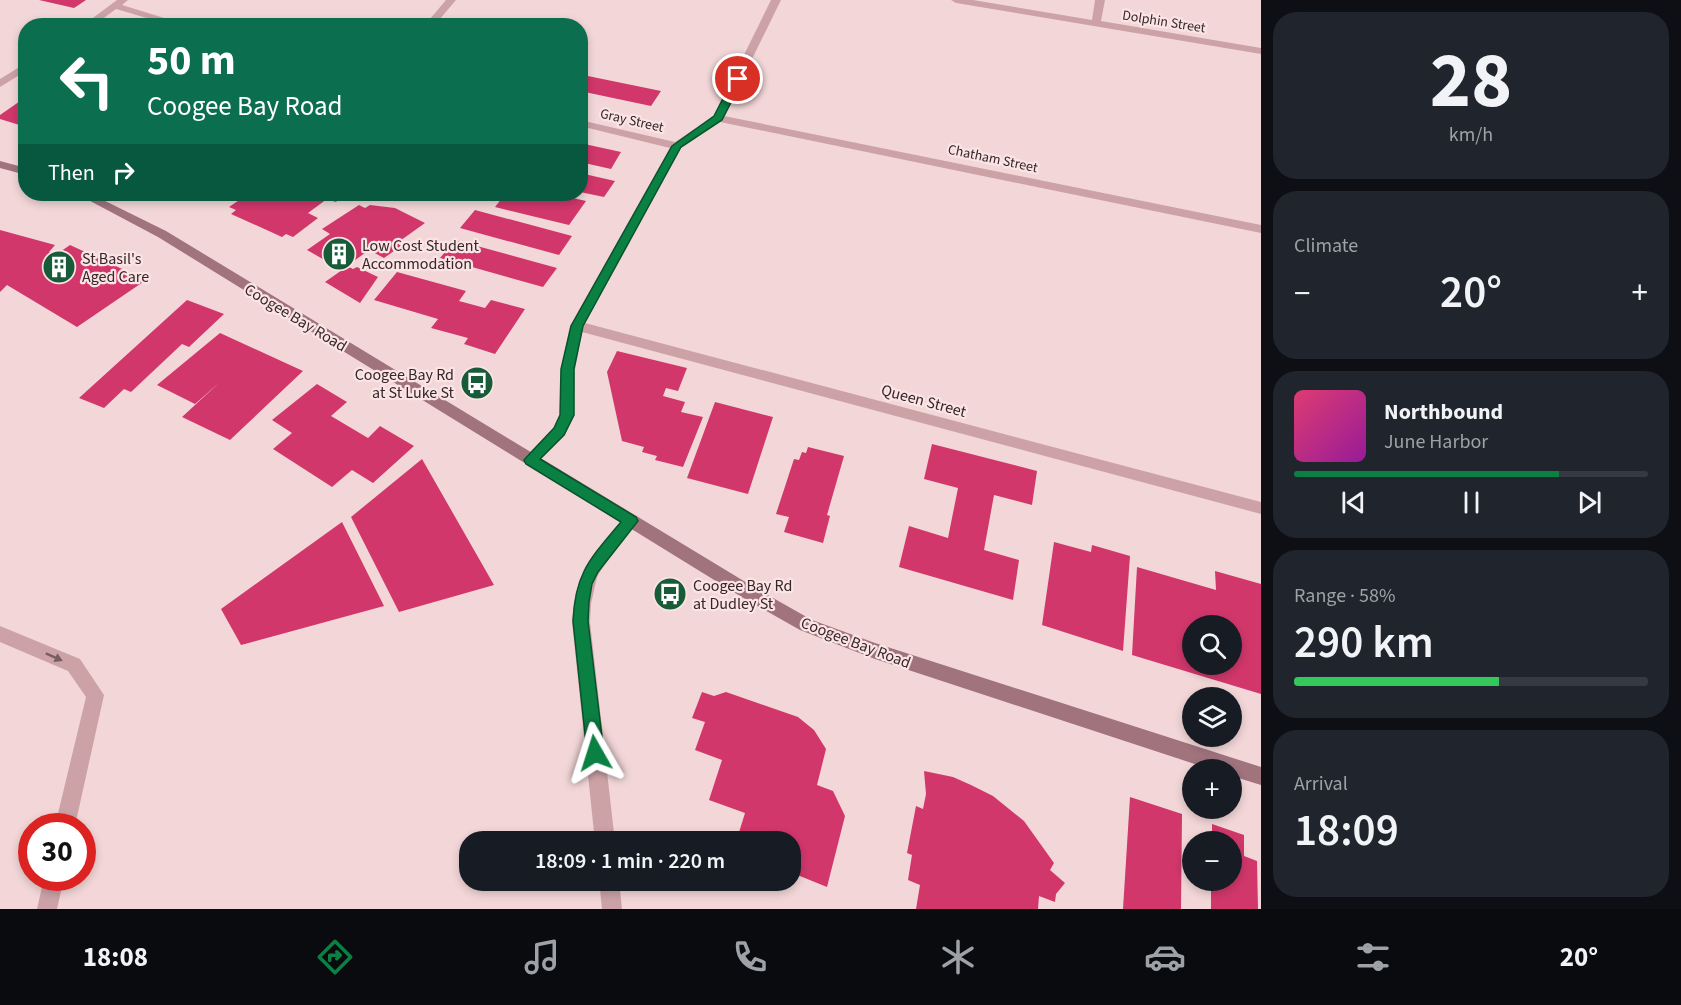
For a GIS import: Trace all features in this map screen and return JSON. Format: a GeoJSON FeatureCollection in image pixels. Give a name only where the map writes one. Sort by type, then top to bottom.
{"type":"FeatureCollection","features":[{"type":"Feature","properties":{"kind":"main road"},"geometry":{"type":"LineString","coordinates":[[0,164],[18,170]]}},
{"type":"Feature","properties":{"kind":"main road","name":"Coogee Bay Road"},"geometry":{"type":"LineString","coordinates":[[97,201],[162,234],[751,594],[806,625],[875,651],[1261,776]]}},
{"type":"Feature","properties":{"kind":"street"},"geometry":{"type":"LineString","coordinates":[[435,18],[451,0]]}},
{"type":"Feature","properties":{"kind":"street"},"geometry":{"type":"LineString","coordinates":[[531,460],[560,431],[567,415],[568,369],[577,326],[677,146],[718,118],[776,0]]}},
{"type":"Feature","properties":{"kind":"street","name":"Dolphin Street"},"geometry":{"type":"LineString","coordinates":[[956,0],[1261,51]]}},
{"type":"Feature","properties":{"kind":"street"},"geometry":{"type":"LineString","coordinates":[[1096,24],[1100,0]]}},
{"type":"Feature","properties":{"kind":"street"},"geometry":{"type":"LineString","coordinates":[[97,18],[119,3],[163,18]]}},
{"type":"Feature","properties":{"kind":"street"},"geometry":{"type":"LineString","coordinates":[[0,84],[18,72]]}},
{"type":"Feature","properties":{"kind":"street","name":"Chatham Street"},"geometry":{"type":"LineString","coordinates":[[718,118],[1261,228]]}},
{"type":"Feature","properties":{"kind":"street","name":"Gray Street"},"geometry":{"type":"LineString","coordinates":[[588,125],[677,146]]}},
{"type":"Feature","properties":{"kind":"street","name":"Queen Street"},"geometry":{"type":"LineString","coordinates":[[577,326],[1261,508]]}},
{"type":"Feature","properties":{"kind":"street"},"geometry":{"type":"LineString","coordinates":[[604,831],[581,621],[581,602],[585,584],[593,567],[631,521]]}},
{"type":"Feature","properties":{"kind":"street"},"geometry":{"type":"LineString","coordinates":[[0,634],[74,665],[95,695],[68,813]]}},
{"type":"Feature","properties":{"kind":"street"},"geometry":{"type":"LineString","coordinates":[[47,909],[51,891]]}},
{"type":"Feature","properties":{"kind":"street"},"geometry":{"type":"LineString","coordinates":[[610,891],[612,909]]}},
{"type":"Feature","properties":{"kind":"building"},"geometry":{"type":"Polygon","coordinates":[[[39,0],[86,0],[74,8],[39,0]]]}},
{"type":"Feature","properties":{"kind":"building"},"geometry":{"type":"Polygon","coordinates":[[[588,76],[661,91],[651,106],[588,93],[588,76]]]}},
{"type":"Feature","properties":{"kind":"building"},"geometry":{"type":"Polygon","coordinates":[[[18,103],[18,125],[0,119],[0,115],[18,103]]]}},
{"type":"Feature","properties":{"kind":"building"},"geometry":{"type":"Polygon","coordinates":[[[588,145],[621,152],[611,169],[588,164],[588,145]]]}},
{"type":"Feature","properties":{"kind":"building"},"geometry":{"type":"Polygon","coordinates":[[[588,175],[615,181],[604,197],[588,194],[588,175]]]}},
{"type":"Feature","properties":{"kind":"building"},"geometry":{"type":"Polygon","coordinates":[[[238,201],[324,201],[308,213],[318,218],[293,237],[286,234],[282,237],[231,214],[236,210],[229,207],[238,201]]]}},
{"type":"Feature","properties":{"kind":"building"},"geometry":{"type":"Polygon","coordinates":[[[500,201],[586,201],[569,225],[495,207],[500,201]]]}},
{"type":"Feature","properties":{"kind":"building","name":"Low Cost Student Accommodation"},"geometry":{"type":"Polygon","coordinates":[[[359,205],[365,208],[370,205],[395,208],[425,223],[397,243],[401,246],[384,258],[369,250],[347,266],[353,269],[357,267],[378,277],[360,303],[325,282],[342,270],[307,250],[330,234],[322,229],[359,205]]]}},
{"type":"Feature","properties":{"kind":"building"},"geometry":{"type":"Polygon","coordinates":[[[475,210],[572,236],[559,255],[460,228],[475,210]]]}},
{"type":"Feature","properties":{"kind":"building","name":"St Basil's Aged Care"},"geometry":{"type":"Polygon","coordinates":[[[0,230],[55,245],[49,252],[57,254],[70,245],[146,280],[77,327],[7,285],[0,292],[0,230]]]}},
{"type":"Feature","properties":{"kind":"building"},"geometry":{"type":"Polygon","coordinates":[[[455,240],[557,268],[543,287],[440,258],[455,240]]]}},
{"type":"Feature","properties":{"kind":"building"},"geometry":{"type":"Polygon","coordinates":[[[397,272],[466,291],[459,301],[485,308],[491,300],[525,309],[495,354],[464,344],[468,338],[431,328],[438,319],[374,300],[397,272]]]}},
{"type":"Feature","properties":{"kind":"building"},"geometry":{"type":"Polygon","coordinates":[[[187,300],[224,314],[189,347],[182,344],[131,392],[124,389],[104,408],[79,398],[187,300]]]}},
{"type":"Feature","properties":{"kind":"building"},"geometry":{"type":"Polygon","coordinates":[[[220,333],[303,371],[230,440],[182,417],[220,382],[195,404],[157,385],[220,333]]]}},
{"type":"Feature","properties":{"kind":"building"},"geometry":{"type":"Polygon","coordinates":[[[617,351],[687,368],[678,391],[666,388],[663,396],[685,402],[681,412],[703,417],[683,467],[655,460],[657,456],[642,452],[644,447],[622,441],[607,372],[617,351]]]}},
{"type":"Feature","properties":{"kind":"building"},"geometry":{"type":"Polygon","coordinates":[[[317,384],[347,402],[331,416],[368,438],[380,426],[414,446],[373,483],[352,470],[332,487],[273,449],[292,433],[272,420],[317,384]]]}},
{"type":"Feature","properties":{"kind":"building"},"geometry":{"type":"Polygon","coordinates":[[[715,402],[773,417],[748,494],[687,478],[715,402]]]}},
{"type":"Feature","properties":{"kind":"building"},"geometry":{"type":"Polygon","coordinates":[[[932,444],[1037,471],[1032,505],[994,495],[984,550],[1019,560],[1013,600],[899,567],[909,526],[948,538],[958,488],[924,479],[932,444]]]}},
{"type":"Feature","properties":{"kind":"building"},"geometry":{"type":"Polygon","coordinates":[[[808,447],[844,456],[827,515],[830,516],[823,543],[784,532],[789,517],[776,514],[794,459],[799,460],[802,452],[806,453],[808,447]]]}},
{"type":"Feature","properties":{"kind":"building"},"geometry":{"type":"Polygon","coordinates":[[[422,459],[494,585],[399,612],[351,517],[422,459]]]}},
{"type":"Feature","properties":{"kind":"building"},"geometry":{"type":"Polygon","coordinates":[[[342,522],[384,606],[241,645],[221,609],[342,522]]]}},
{"type":"Feature","properties":{"kind":"building"},"geometry":{"type":"Polygon","coordinates":[[[1054,542],[1091,552],[1092,545],[1130,556],[1123,651],[1042,625],[1054,542]]]}},
{"type":"Feature","properties":{"kind":"building"},"geometry":{"type":"Polygon","coordinates":[[[1137,567],[1216,590],[1215,571],[1261,584],[1261,694],[1198,675],[1242,675],[1242,615],[1182,615],[1182,670],[1132,655],[1137,567]]]}},
{"type":"Feature","properties":{"kind":"building"},"geometry":{"type":"Polygon","coordinates":[[[702,692],[714,696],[726,692],[798,717],[814,730],[826,749],[817,785],[833,791],[845,816],[827,887],[801,876],[801,831],[739,831],[745,813],[709,800],[722,760],[695,750],[705,722],[692,718],[702,692]]]}},
{"type":"Feature","properties":{"kind":"building"},"geometry":{"type":"Polygon","coordinates":[[[924,771],[953,777],[993,796],[1024,821],[1054,863],[1050,870],[1065,883],[1056,894],[1055,902],[1039,896],[1038,909],[916,909],[920,885],[908,880],[912,855],[907,853],[916,806],[923,809],[926,794],[924,771]]]}},
{"type":"Feature","properties":{"kind":"building"},"geometry":{"type":"Polygon","coordinates":[[[1130,797],[1182,814],[1181,909],[1123,909],[1130,797]]]}},
{"type":"Feature","properties":{"kind":"building"},"geometry":{"type":"Polygon","coordinates":[[[1212,824],[1232,831],[1212,831],[1212,824]]]}},
{"type":"Feature","properties":{"kind":"building"},"geometry":{"type":"Polygon","coordinates":[[[1242,834],[1244,835],[1244,856],[1257,861],[1258,909],[1211,909],[1211,891],[1242,891],[1242,834]]]}},
{"type":"Feature","properties":{"kind":"place","name":"Low Cost Student Accommodation"},"geometry":{"type":"Point","coordinates":[339,254]}},
{"type":"Feature","properties":{"kind":"place","name":"St Basil's Aged Care"},"geometry":{"type":"Point","coordinates":[59,267]}},
{"type":"Feature","properties":{"kind":"place","name":"Coogee Bay Rd at St Luke St"},"geometry":{"type":"Point","coordinates":[477,383]}},
{"type":"Feature","properties":{"kind":"place","name":"Coogee Bay Rd at Dudley St"},"geometry":{"type":"Point","coordinates":[670,594]}},
{"type":"Feature","properties":{"kind":"route"},"geometry":{"type":"LineString","coordinates":[[595,753],[581,602],[585,584],[593,567],[631,521],[531,460],[560,431],[567,415],[568,369],[577,326],[677,146],[718,118],[738,79]]}}]}
